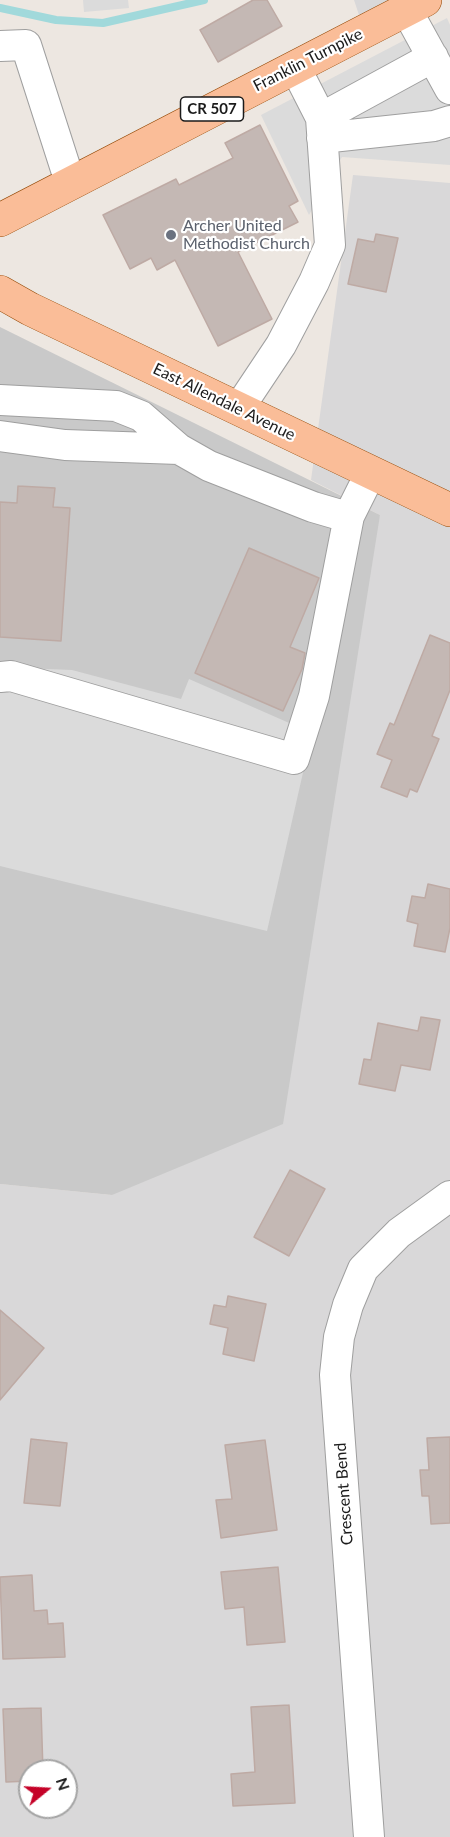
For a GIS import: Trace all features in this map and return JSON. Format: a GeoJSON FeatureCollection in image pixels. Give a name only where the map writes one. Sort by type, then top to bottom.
{"type":"FeatureCollection","features":[{"type":"Feature","properties":{"kind":"main road","name":"Franklin Turnpike"},"geometry":{"type":"LineString","coordinates":[[0,220],[295,67],[398,8]]}},
{"type":"Feature","properties":{"kind":"main road","name":"East Allendale Avenue"},"geometry":{"type":"LineString","coordinates":[[0,292],[30,309],[450,510]]}},
{"type":"Feature","properties":{"kind":"street"},"geometry":{"type":"LineString","coordinates":[[398,8],[433,57],[450,89]]}},
{"type":"Feature","properties":{"kind":"street"},"geometry":{"type":"LineString","coordinates":[[0,46],[26,45],[70,182]]}},
{"type":"Feature","properties":{"kind":"street"},"geometry":{"type":"LineString","coordinates":[[321,128],[433,57]]}},
{"type":"Feature","properties":{"kind":"street"},"geometry":{"type":"LineString","coordinates":[[239,408],[281,345],[314,282],[330,244],[321,128],[295,67]]}},
{"type":"Feature","properties":{"kind":"street"},"geometry":{"type":"LineString","coordinates":[[321,128],[434,126],[450,121]]}},
{"type":"Feature","properties":{"kind":"street"},"geometry":{"type":"LineString","coordinates":[[0,400],[116,406],[141,416],[178,450],[208,466],[313,507],[349,516]]}},
{"type":"Feature","properties":{"kind":"street"},"geometry":{"type":"LineString","coordinates":[[0,436],[65,445],[178,450]]}},
{"type":"Feature","properties":{"kind":"street"},"geometry":{"type":"LineString","coordinates":[[0,677],[11,676],[294,759],[314,696],[349,516],[370,472]]}},
{"type":"Feature","properties":{"kind":"street","name":"Crescent Bend"},"geometry":{"type":"LineString","coordinates":[[369,1837],[335,1375],[339,1337],[348,1305],[363,1269],[399,1233],[450,1196]]}},
{"type":"Feature","properties":{"kind":"shaded area"},"geometry":{"type":"Polygon","coordinates":[[[83,0],[128,0],[129,8],[84,12],[83,0]]]}},
{"type":"Feature","properties":{"kind":"shaded area"},"geometry":{"type":"Polygon","coordinates":[[[354,0],[415,0],[360,18],[354,0]]]}},
{"type":"Feature","properties":{"kind":"shaded area"},"geometry":{"type":"Polygon","coordinates":[[[447,18],[450,25],[450,165],[342,157],[309,215],[261,115],[447,18]]]}},
{"type":"Feature","properties":{"kind":"shaded area"},"geometry":{"type":"Polygon","coordinates":[[[353,175],[450,183],[450,1837],[0,1837],[0,1184],[112,1195],[380,515],[311,480],[353,175]]]}},
{"type":"Feature","properties":{"kind":"shaded area"},"geometry":{"type":"Polygon","coordinates":[[[0,327],[380,515],[283,1124],[112,1195],[0,1184],[0,327]]]}},
{"type":"Feature","properties":{"kind":"shaded area"},"geometry":{"type":"Polygon","coordinates":[[[0,667],[72,670],[181,699],[189,679],[312,733],[267,931],[0,866],[0,667]]]}},
{"type":"Feature","properties":{"kind":"building"},"geometry":{"type":"Polygon","coordinates":[[[253,0],[267,0],[282,26],[218,62],[200,30],[253,0]]]}},
{"type":"Feature","properties":{"kind":"building","name":"Archer United Methodist Church"},"geometry":{"type":"Polygon","coordinates":[[[260,125],[298,201],[289,206],[298,222],[238,252],[272,319],[218,346],[175,260],[157,270],[151,258],[130,269],[103,215],[176,179],[179,185],[233,158],[225,143],[260,125]]]}},
{"type":"Feature","properties":{"kind":"building"},"geometry":{"type":"Polygon","coordinates":[[[376,234],[398,238],[386,292],[348,284],[358,239],[374,242],[376,234]]]}},
{"type":"Feature","properties":{"kind":"building"},"geometry":{"type":"Polygon","coordinates":[[[18,486],[55,488],[53,507],[70,508],[61,641],[0,637],[0,502],[17,503],[18,486]]]}},
{"type":"Feature","properties":{"kind":"building"},"geometry":{"type":"Polygon","coordinates":[[[249,548],[319,578],[290,647],[305,653],[302,669],[283,711],[195,673],[249,548]]]}},
{"type":"Feature","properties":{"kind":"building"},"geometry":{"type":"Polygon","coordinates":[[[430,635],[450,643],[450,690],[432,736],[439,739],[417,792],[410,789],[407,797],[381,787],[392,760],[377,754],[390,723],[394,725],[430,635]]]}},
{"type":"Feature","properties":{"kind":"building"},"geometry":{"type":"Polygon","coordinates":[[[428,884],[450,889],[450,928],[445,952],[414,946],[418,924],[407,921],[412,896],[425,898],[428,884]]]}},
{"type":"Feature","properties":{"kind":"building"},"geometry":{"type":"Polygon","coordinates":[[[421,1017],[440,1020],[430,1070],[401,1065],[395,1091],[359,1084],[364,1059],[371,1060],[378,1023],[418,1031],[421,1017]]]}},
{"type":"Feature","properties":{"kind":"building"},"geometry":{"type":"Polygon","coordinates":[[[290,1170],[325,1189],[289,1256],[254,1237],[290,1170]]]}},
{"type":"Feature","properties":{"kind":"building"},"geometry":{"type":"Polygon","coordinates":[[[228,1296],[266,1304],[254,1361],[223,1354],[228,1328],[210,1324],[214,1305],[226,1307],[228,1296]]]}},
{"type":"Feature","properties":{"kind":"building"},"geometry":{"type":"Polygon","coordinates":[[[0,1310],[44,1348],[0,1400],[0,1310]]]}},
{"type":"Feature","properties":{"kind":"building"},"geometry":{"type":"Polygon","coordinates":[[[450,1437],[450,1523],[431,1524],[429,1496],[422,1496],[420,1470],[429,1470],[427,1438],[450,1437]]]}},
{"type":"Feature","properties":{"kind":"building"},"geometry":{"type":"Polygon","coordinates":[[[31,1439],[67,1443],[60,1506],[24,1503],[31,1439]]]}},
{"type":"Feature","properties":{"kind":"building"},"geometry":{"type":"Polygon","coordinates":[[[265,1440],[277,1530],[221,1538],[216,1500],[232,1499],[225,1445],[265,1440]]]}},
{"type":"Feature","properties":{"kind":"building"},"geometry":{"type":"Polygon","coordinates":[[[278,1567],[285,1642],[247,1645],[244,1607],[225,1609],[221,1572],[278,1567]]]}},
{"type":"Feature","properties":{"kind":"building"},"geometry":{"type":"Polygon","coordinates":[[[32,1575],[34,1611],[47,1610],[48,1624],[63,1623],[65,1657],[3,1659],[0,1577],[32,1575]]]}},
{"type":"Feature","properties":{"kind":"building"},"geometry":{"type":"Polygon","coordinates":[[[289,1705],[295,1803],[233,1806],[231,1774],[255,1772],[251,1707],[289,1705]]]}},
{"type":"Feature","properties":{"kind":"building"},"geometry":{"type":"Polygon","coordinates":[[[41,1708],[43,1759],[18,1759],[18,1782],[6,1782],[3,1709],[41,1708]]]}},
{"type":"Feature","properties":{"kind":"waterway"},"geometry":{"type":"LineString","coordinates":[[0,8],[56,20],[103,23],[204,0]]}},
{"type":"Feature","properties":{"kind":"place","name":"Archer United Methodist Church"},"geometry":{"type":"Point","coordinates":[171,235]}}]}
